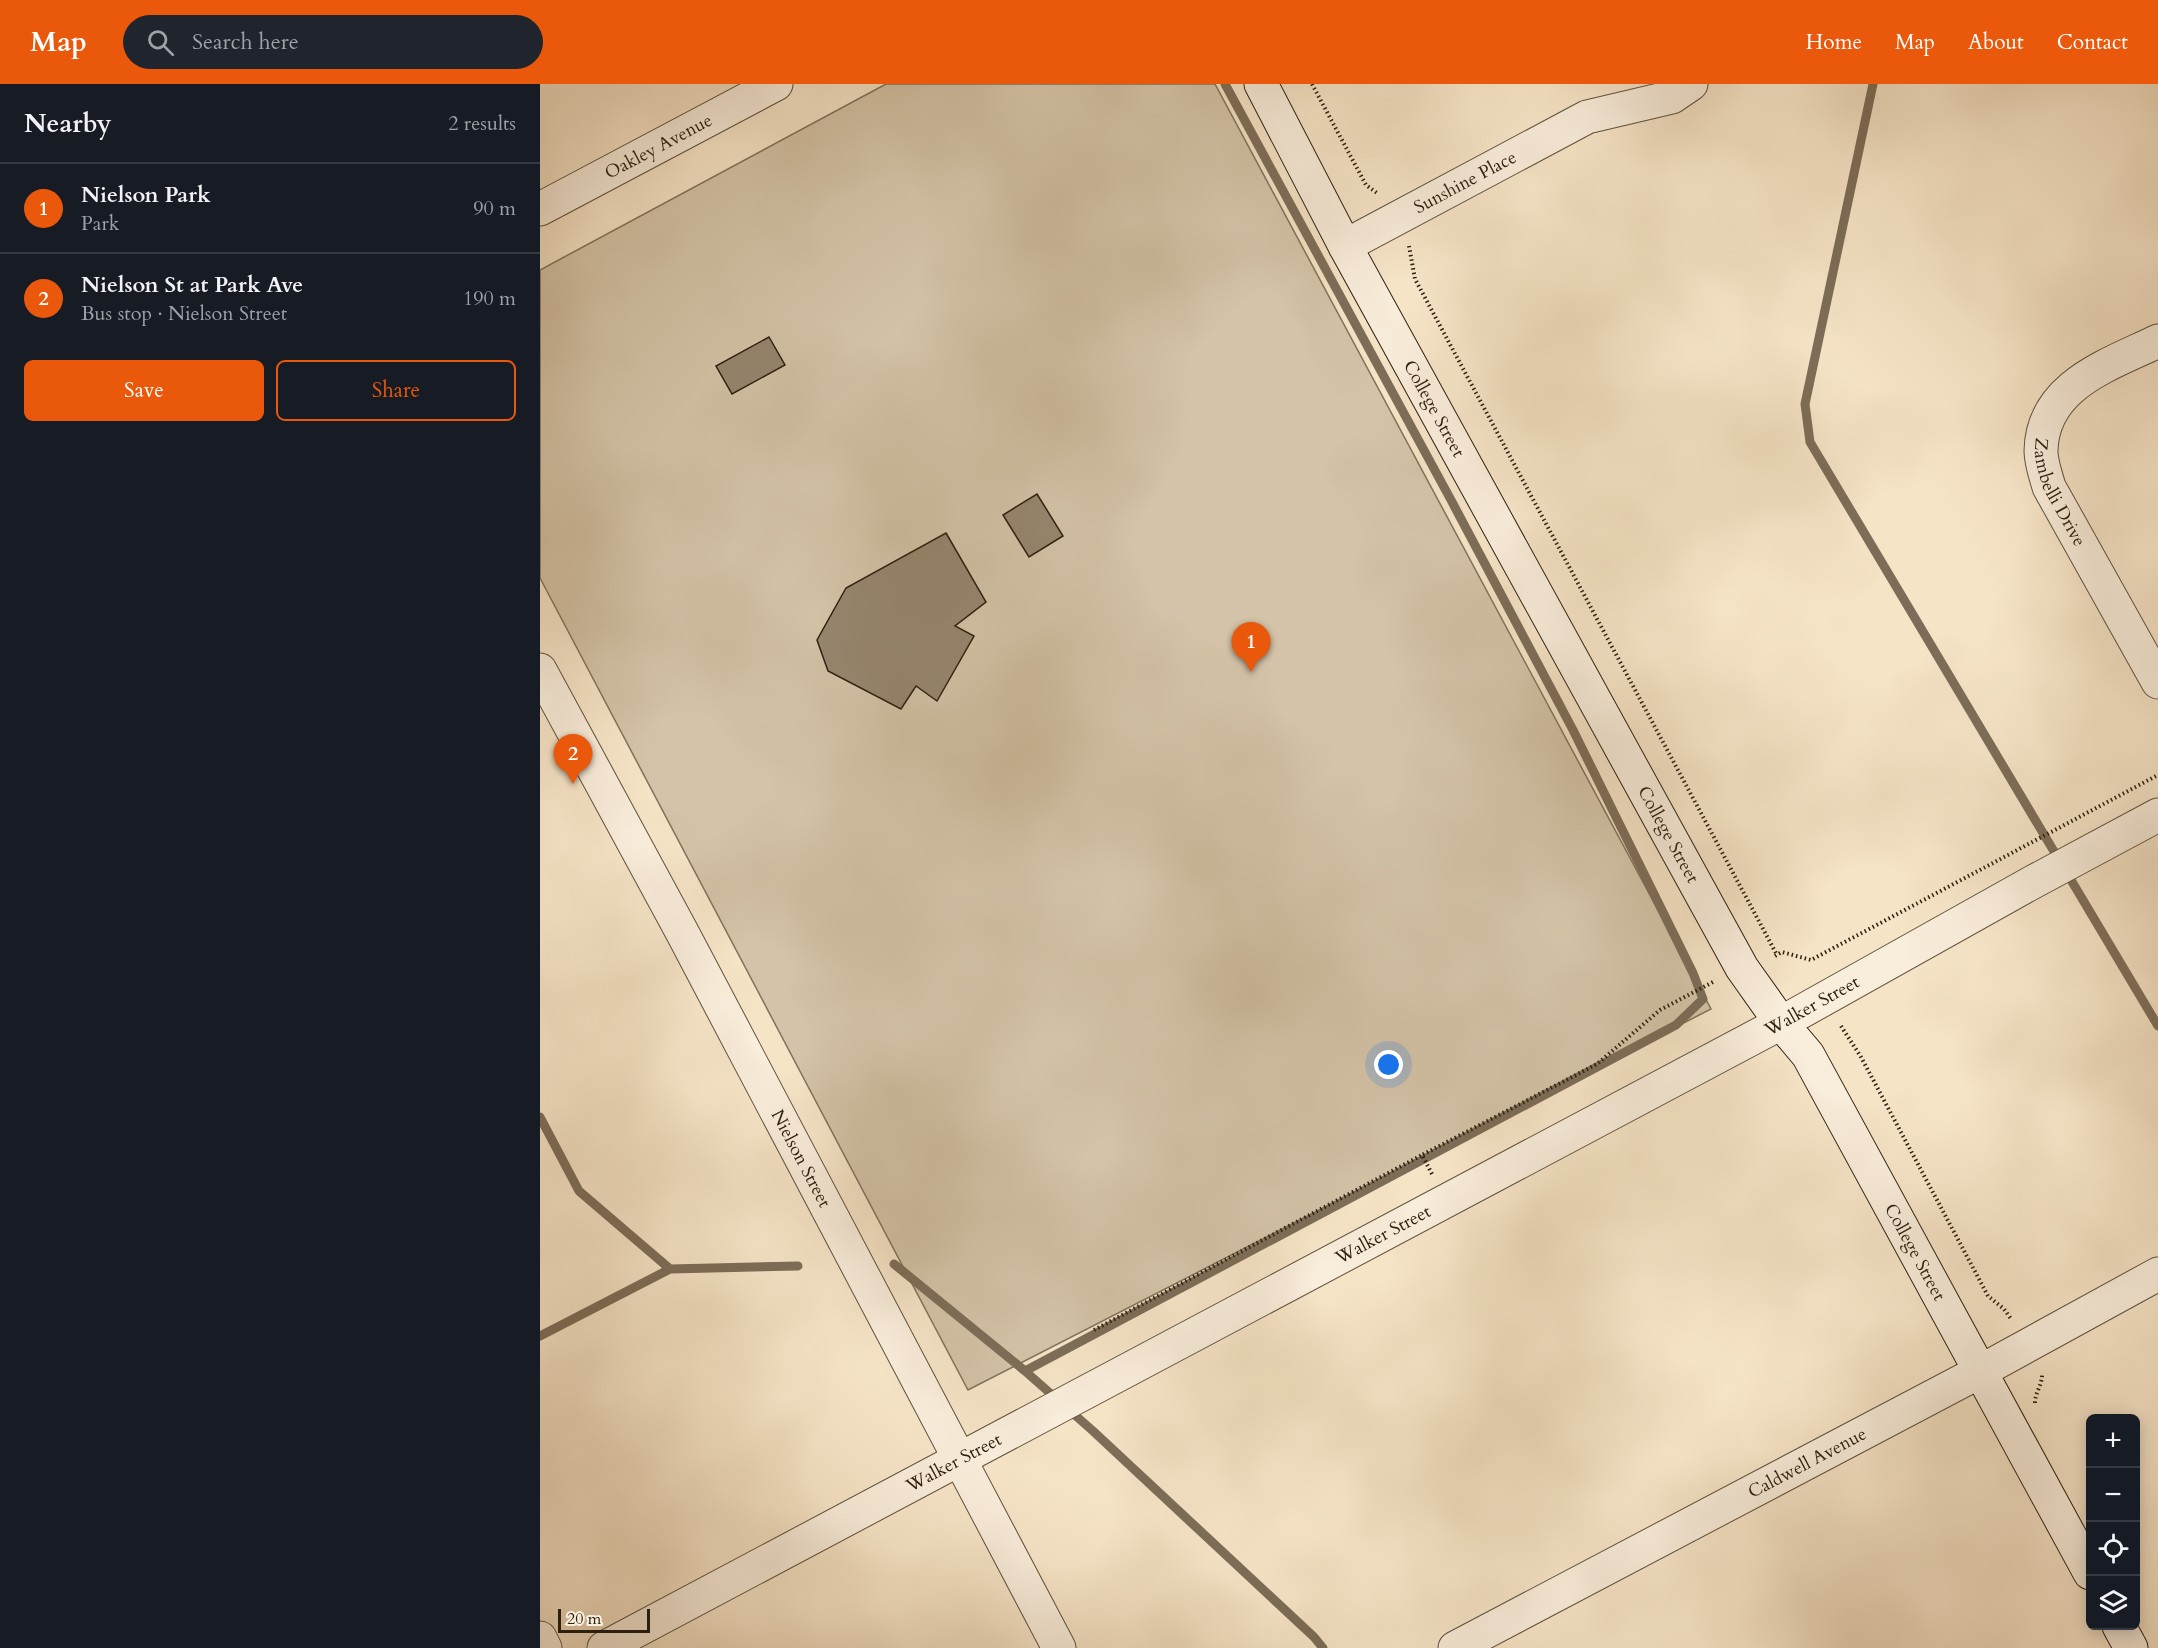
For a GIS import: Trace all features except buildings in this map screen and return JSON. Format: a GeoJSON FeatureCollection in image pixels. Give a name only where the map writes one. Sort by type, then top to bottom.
{"type":"FeatureCollection","features":[{"type":"Feature","properties":{"kind":"street","name":"Oakley Avenue"},"geometry":{"type":"LineString","coordinates":[[540,209],[776,84]]}},
{"type":"Feature","properties":{"kind":"street","name":"College Street"},"geometry":{"type":"LineString","coordinates":[[1261,84],[1345,246],[1742,968],[1781,1023],[1808,1055],[2086,1564]]}},
{"type":"Feature","properties":{"kind":"street","name":"Sunshine Place"},"geometry":{"type":"LineString","coordinates":[[1587,117],[1618,84]]}},
{"type":"Feature","properties":{"kind":"street","name":"Sunshine Place"},"geometry":{"type":"LineString","coordinates":[[1345,246],[1587,117],[1672,98],[1691,84]]}},
{"type":"Feature","properties":{"kind":"street","name":"Zambelli Drive"},"geometry":{"type":"LineString","coordinates":[[2158,341],[2084,377],[2061,397],[2047,422],[2041,452],[2049,488],[2158,682]]}},
{"type":"Feature","properties":{"kind":"street","name":"Nielson Street"},"geometry":{"type":"LineString","coordinates":[[540,670],[961,1459],[1059,1648]]}},
{"type":"Feature","properties":{"kind":"street","name":"Walker Street"},"geometry":{"type":"LineString","coordinates":[[604,1648],[1781,1023],[2158,815]]}},
{"type":"Feature","properties":{"kind":"street","name":"Caldwell Avenue"},"geometry":{"type":"LineString","coordinates":[[1455,1648],[1981,1371],[2158,1274]]}},
{"type":"Feature","properties":{"kind":"street"},"geometry":{"type":"LineString","coordinates":[[2121,1630],[2131,1648]]}},
{"type":"Feature","properties":{"kind":"street"},"geometry":{"type":"LineString","coordinates":[[540,1638],[545,1648]]}},
{"type":"Feature","properties":{"kind":"path"},"geometry":{"type":"LineString","coordinates":[[1312,84],[1366,186],[1383,198]]}},
{"type":"Feature","properties":{"kind":"path"},"geometry":{"type":"LineString","coordinates":[[1407,240],[1412,253],[1415,279],[1777,955]]}},
{"type":"Feature","properties":{"kind":"path"},"geometry":{"type":"LineString","coordinates":[[1769,959],[1782,952],[1811,960],[2158,775]]}},
{"type":"Feature","properties":{"kind":"path"},"geometry":{"type":"LineString","coordinates":[[1094,1330],[1597,1064],[1660,1010],[1723,978]]}},
{"type":"Feature","properties":{"kind":"path"},"geometry":{"type":"LineString","coordinates":[[1839,1023],[1861,1057],[1988,1296],[2004,1309],[2013,1323]]}},
{"type":"Feature","properties":{"kind":"path"},"geometry":{"type":"LineString","coordinates":[[1422,1155],[1446,1201]]}},
{"type":"Feature","properties":{"kind":"shaded area"},"geometry":{"type":"Polygon","coordinates":[[[886,84],[1215,84],[1711,1009],[968,1390],[540,578],[540,270],[886,84]]]}},
{"type":"Feature","properties":{"kind":"waterway"},"geometry":{"type":"LineString","coordinates":[[1025,1371],[1676,1025],[1703,999],[1693,973],[1573,730],[1225,84]]}},
{"type":"Feature","properties":{"kind":"waterway"},"geometry":{"type":"LineString","coordinates":[[1873,84],[1805,404],[1810,442],[2158,1026]]}},
{"type":"Feature","properties":{"kind":"waterway"},"geometry":{"type":"LineString","coordinates":[[540,1117],[579,1191],[670,1269],[798,1266]]}},
{"type":"Feature","properties":{"kind":"waterway"},"geometry":{"type":"LineString","coordinates":[[894,1264],[1025,1371],[1093,1431],[1314,1637],[1323,1648]]}},
{"type":"Feature","properties":{"kind":"waterway"},"geometry":{"type":"LineString","coordinates":[[540,1336],[670,1269]]}},
{"type":"Feature","properties":{"kind":"place","name":"Nielson Park"},"geometry":{"type":"Point","coordinates":[1251,672]}},
{"type":"Feature","properties":{"kind":"place","name":"Nielson St at Park Ave"},"geometry":{"type":"Point","coordinates":[573,784]}}]}
